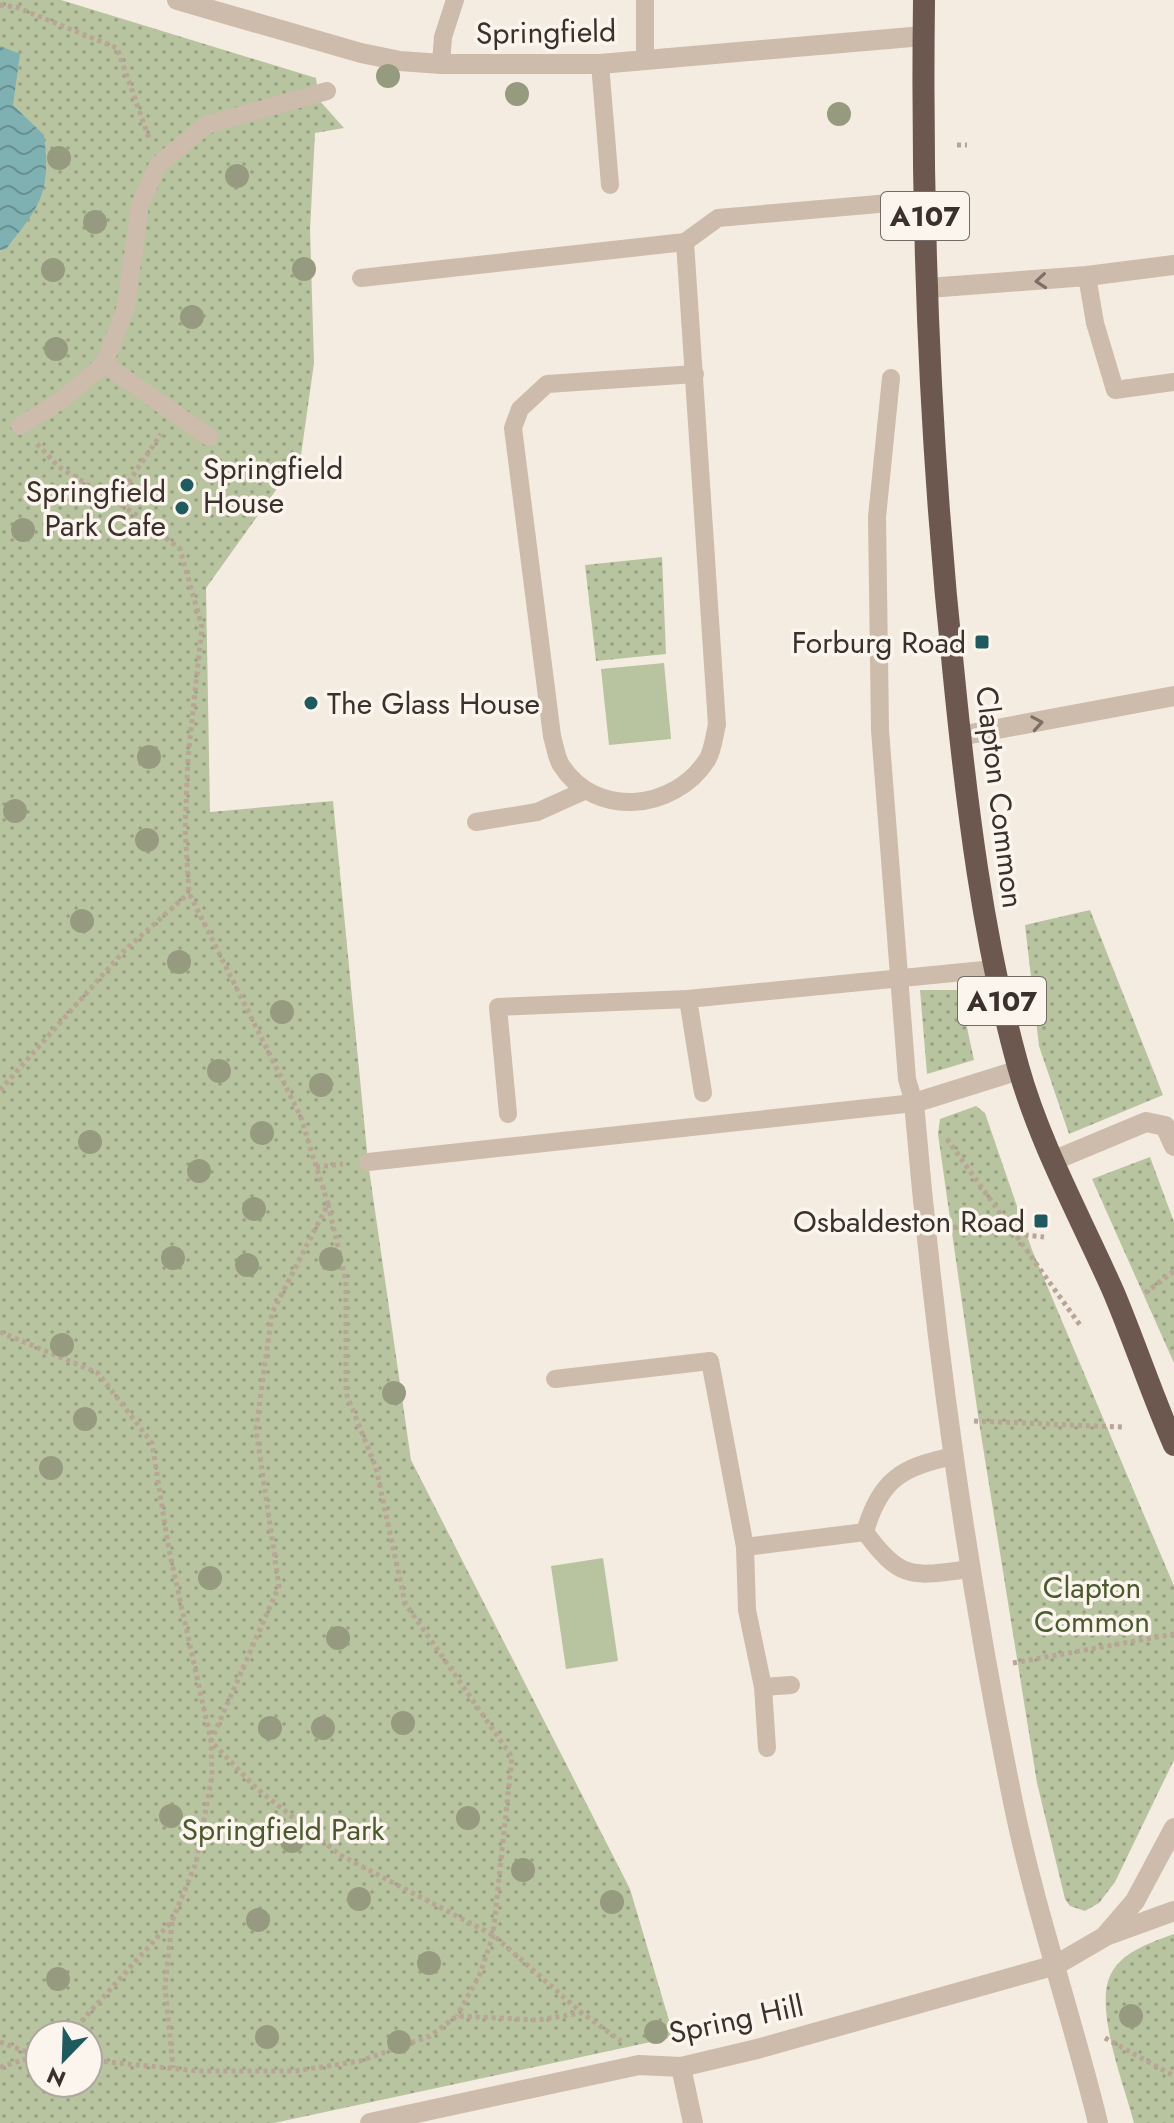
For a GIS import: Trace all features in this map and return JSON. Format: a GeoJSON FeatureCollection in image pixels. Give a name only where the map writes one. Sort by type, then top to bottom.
{"type":"FeatureCollection","features":[{"type":"Feature","properties":{"kind":"highway","name":"A107"},"geometry":{"type":"LineString","coordinates":[[924,0],[924,200],[928,288]]}},
{"type":"Feature","properties":{"kind":"highway","name":"Clapton Common"},"geometry":{"type":"LineString","coordinates":[[928,288],[939,529],[973,850],[994,969],[1019,1070],[1075,1214],[1113,1292],[1174,1445]]}},
{"type":"Feature","properties":{"kind":"street","name":"Springfield"},"geometry":{"type":"LineString","coordinates":[[177,0],[361,53],[400,61],[441,64],[600,64],[923,36]]}},
{"type":"Feature","properties":{"kind":"street"},"geometry":{"type":"LineString","coordinates":[[928,288],[1087,276],[1174,265]]}},
{"type":"Feature","properties":{"kind":"street"},"geometry":{"type":"LineString","coordinates":[[960,736],[1174,696]]}},
{"type":"Feature","properties":{"kind":"street"},"geometry":{"type":"LineString","coordinates":[[1019,1070],[914,1103],[924,1227],[970,1569],[1014,1805],[1098,2123]]}},
{"type":"Feature","properties":{"kind":"street"},"geometry":{"type":"LineString","coordinates":[[1055,1160],[1146,1122],[1165,1126],[1174,1146]]}},
{"type":"Feature","properties":{"kind":"street","name":"Spring Hill"},"geometry":{"type":"LineString","coordinates":[[1104,1937],[1135,1901],[1174,1828]]}},
{"type":"Feature","properties":{"kind":"street","name":"Spring Hill"},"geometry":{"type":"LineString","coordinates":[[370,2123],[399,2120],[639,2065],[681,2067],[1056,1965],[1104,1937],[1174,1911]]}},
{"type":"Feature","properties":{"kind":"street"},"geometry":{"type":"LineString","coordinates":[[681,2067],[693,2123]]}},
{"type":"Feature","properties":{"kind":"lane"},"geometry":{"type":"LineString","coordinates":[[441,64],[443,37],[455,0]]}},
{"type":"Feature","properties":{"kind":"lane"},"geometry":{"type":"LineString","coordinates":[[645,0],[645,60]]}},
{"type":"Feature","properties":{"kind":"lane"},"geometry":{"type":"LineString","coordinates":[[600,64],[610,185]]}},
{"type":"Feature","properties":{"kind":"lane"},"geometry":{"type":"LineString","coordinates":[[20,426],[63,399],[104,364],[126,307],[140,204],[158,165],[206,125],[327,91]]}},
{"type":"Feature","properties":{"kind":"lane"},"geometry":{"type":"LineString","coordinates":[[361,278],[685,242],[718,218],[924,200]]}},
{"type":"Feature","properties":{"kind":"lane"},"geometry":{"type":"LineString","coordinates":[[685,242],[695,374],[717,725],[708,758],[690,780],[666,796],[635,802],[602,801],[574,782],[559,763],[552,736],[513,428],[520,409],[547,384],[695,374]]}},
{"type":"Feature","properties":{"kind":"lane"},"geometry":{"type":"LineString","coordinates":[[1087,276],[1095,323],[1115,390],[1174,382]]}},
{"type":"Feature","properties":{"kind":"lane"},"geometry":{"type":"LineString","coordinates":[[104,364],[209,437]]}},
{"type":"Feature","properties":{"kind":"lane"},"geometry":{"type":"LineString","coordinates":[[368,1162],[914,1103],[907,1079],[880,730],[877,517],[891,378]]}},
{"type":"Feature","properties":{"kind":"lane"},"geometry":{"type":"LineString","coordinates":[[476,822],[537,812],[586,790]]}},
{"type":"Feature","properties":{"kind":"lane"},"geometry":{"type":"LineString","coordinates":[[508,1114],[498,1007],[688,999],[994,969]]}},
{"type":"Feature","properties":{"kind":"lane"},"geometry":{"type":"LineString","coordinates":[[688,999],[703,1093]]}},
{"type":"Feature","properties":{"kind":"lane"},"geometry":{"type":"LineString","coordinates":[[555,1379],[710,1361],[745,1547],[747,1610],[763,1687],[767,1748]]}},
{"type":"Feature","properties":{"kind":"lane"},"geometry":{"type":"LineString","coordinates":[[865,1532],[873,1502],[893,1479],[925,1462],[954,1456]]}},
{"type":"Feature","properties":{"kind":"lane"},"geometry":{"type":"LineString","coordinates":[[745,1547],[865,1532]]}},
{"type":"Feature","properties":{"kind":"lane"},"geometry":{"type":"LineString","coordinates":[[865,1532],[887,1561],[915,1575],[970,1569]]}},
{"type":"Feature","properties":{"kind":"lane"},"geometry":{"type":"LineString","coordinates":[[763,1687],[791,1685]]}},
{"type":"Feature","properties":{"kind":"path"},"geometry":{"type":"LineString","coordinates":[[0,5],[16,7],[117,48],[158,165]]}},
{"type":"Feature","properties":{"kind":"path"},"geometry":{"type":"LineString","coordinates":[[957,145],[967,145]]}},
{"type":"Feature","properties":{"kind":"path"},"geometry":{"type":"LineString","coordinates":[[115,503],[174,413]]}},
{"type":"Feature","properties":{"kind":"path"},"geometry":{"type":"LineString","coordinates":[[20,426],[59,467],[134,513],[180,549],[202,627],[188,758],[185,828],[189,893],[300,1115],[328,1204],[346,1281],[346,1393],[376,1468],[405,1603],[512,1757],[493,1935],[480,1974],[457,2016],[430,2036],[360,2061],[295,2071],[173,2068],[104,2062]]}},
{"type":"Feature","properties":{"kind":"path"},"geometry":{"type":"LineString","coordinates":[[0,1090],[124,951],[189,893]]}},
{"type":"Feature","properties":{"kind":"path"},"geometry":{"type":"LineString","coordinates":[[914,1103],[943,1133],[1080,1325]]}},
{"type":"Feature","properties":{"kind":"path"},"geometry":{"type":"LineString","coordinates":[[211,1741],[279,1586],[256,1429],[272,1313],[328,1204]]}},
{"type":"Feature","properties":{"kind":"path"},"geometry":{"type":"LineString","coordinates":[[924,1227],[1044,1237]]}},
{"type":"Feature","properties":{"kind":"path"},"geometry":{"type":"LineString","coordinates":[[1140,1296],[1174,1271]]}},
{"type":"Feature","properties":{"kind":"path"},"geometry":{"type":"LineString","coordinates":[[0,1332],[98,1373],[152,1443],[169,1550],[211,1741],[212,1776],[196,1863],[172,1921],[165,1986],[173,2068]]}},
{"type":"Feature","properties":{"kind":"path"},"geometry":{"type":"LineString","coordinates":[[949,1420],[1122,1427]]}},
{"type":"Feature","properties":{"kind":"path"},"geometry":{"type":"LineString","coordinates":[[988,1667],[1174,1634]]}},
{"type":"Feature","properties":{"kind":"path"},"geometry":{"type":"LineString","coordinates":[[211,1741],[255,1787],[340,1855],[493,1935],[582,2013],[628,2046]]}},
{"type":"Feature","properties":{"kind":"path"},"geometry":{"type":"LineString","coordinates":[[83,2019],[172,1921]]}},
{"type":"Feature","properties":{"kind":"path"},"geometry":{"type":"LineString","coordinates":[[457,2016],[538,2020],[582,2013]]}},
{"type":"Feature","properties":{"kind":"path"},"geometry":{"type":"LineString","coordinates":[[1073,2020],[1174,2076]]}},
{"type":"Feature","properties":{"kind":"path"},"geometry":{"type":"LineString","coordinates":[[0,2042],[24,2051]]}},
{"type":"Feature","properties":{"kind":"path"},"geometry":{"type":"LineString","coordinates":[[0,2067],[24,2060]]}},
{"type":"Feature","properties":{"kind":"green space","name":"Springfield Park"},"geometry":{"type":"Polygon","coordinates":[[[0,0],[61,0],[316,78],[319,100],[344,128],[315,133],[310,230],[314,363],[301,455],[206,588],[210,812],[333,801],[368,1162],[411,1460],[630,1889],[674,2037],[274,2123],[0,2123],[0,0]]]}},
{"type":"Feature","properties":{"kind":"green space"},"geometry":{"type":"Polygon","coordinates":[[[662,557],[666,654],[596,661],[585,565],[662,557]]]}},
{"type":"Feature","properties":{"kind":"green space"},"geometry":{"type":"Polygon","coordinates":[[[664,663],[671,739],[609,745],[601,669],[664,663]]]}},
{"type":"Feature","properties":{"kind":"green space"},"geometry":{"type":"Polygon","coordinates":[[[1090,910],[1163,1095],[1069,1134],[1039,1046],[1025,925],[1090,910]]]}},
{"type":"Feature","properties":{"kind":"green space"},"geometry":{"type":"Polygon","coordinates":[[[920,990],[959,990],[974,1060],[927,1074],[920,990]]]}},
{"type":"Feature","properties":{"kind":"green space","name":"Clapton Common"},"geometry":{"type":"Polygon","coordinates":[[[976,1106],[985,1113],[1032,1250],[1174,1586],[1174,1760],[1115,1882],[1099,1903],[1085,1911],[1070,1906],[1065,1899],[1037,1783],[979,1422],[938,1134],[940,1119],[976,1106]]]}},
{"type":"Feature","properties":{"kind":"green space"},"geometry":{"type":"Polygon","coordinates":[[[1150,1157],[1174,1222],[1174,1363],[1092,1179],[1150,1157]]]}},
{"type":"Feature","properties":{"kind":"green space"},"geometry":{"type":"Polygon","coordinates":[[[603,1558],[618,1661],[566,1669],[551,1566],[603,1558]]]}},
{"type":"Feature","properties":{"kind":"green space"},"geometry":{"type":"Polygon","coordinates":[[[1174,1934],[1174,2123],[1134,2123],[1112,2046],[1106,2004],[1107,1986],[1112,1972],[1124,1958],[1139,1948],[1174,1934]]]}},
{"type":"Feature","properties":{"kind":"water"},"geometry":{"type":"Polygon","coordinates":[[[0,46],[20,54],[13,105],[44,135],[46,171],[41,197],[35,209],[6,249],[0,250],[0,46]]]}},
{"type":"Feature","properties":{"kind":"place","name":"Springfield House"},"geometry":{"type":"Point","coordinates":[187,485]}},
{"type":"Feature","properties":{"kind":"place","name":"Springfield Park Cafe"},"geometry":{"type":"Point","coordinates":[182,508]}},
{"type":"Feature","properties":{"kind":"place","name":"Forburg Road"},"geometry":{"type":"Point","coordinates":[982,642]}},
{"type":"Feature","properties":{"kind":"place","name":"The Glass House"},"geometry":{"type":"Point","coordinates":[311,703]}},
{"type":"Feature","properties":{"kind":"place","name":"Osbaldeston Road"},"geometry":{"type":"Point","coordinates":[1041,1221]}}]}
